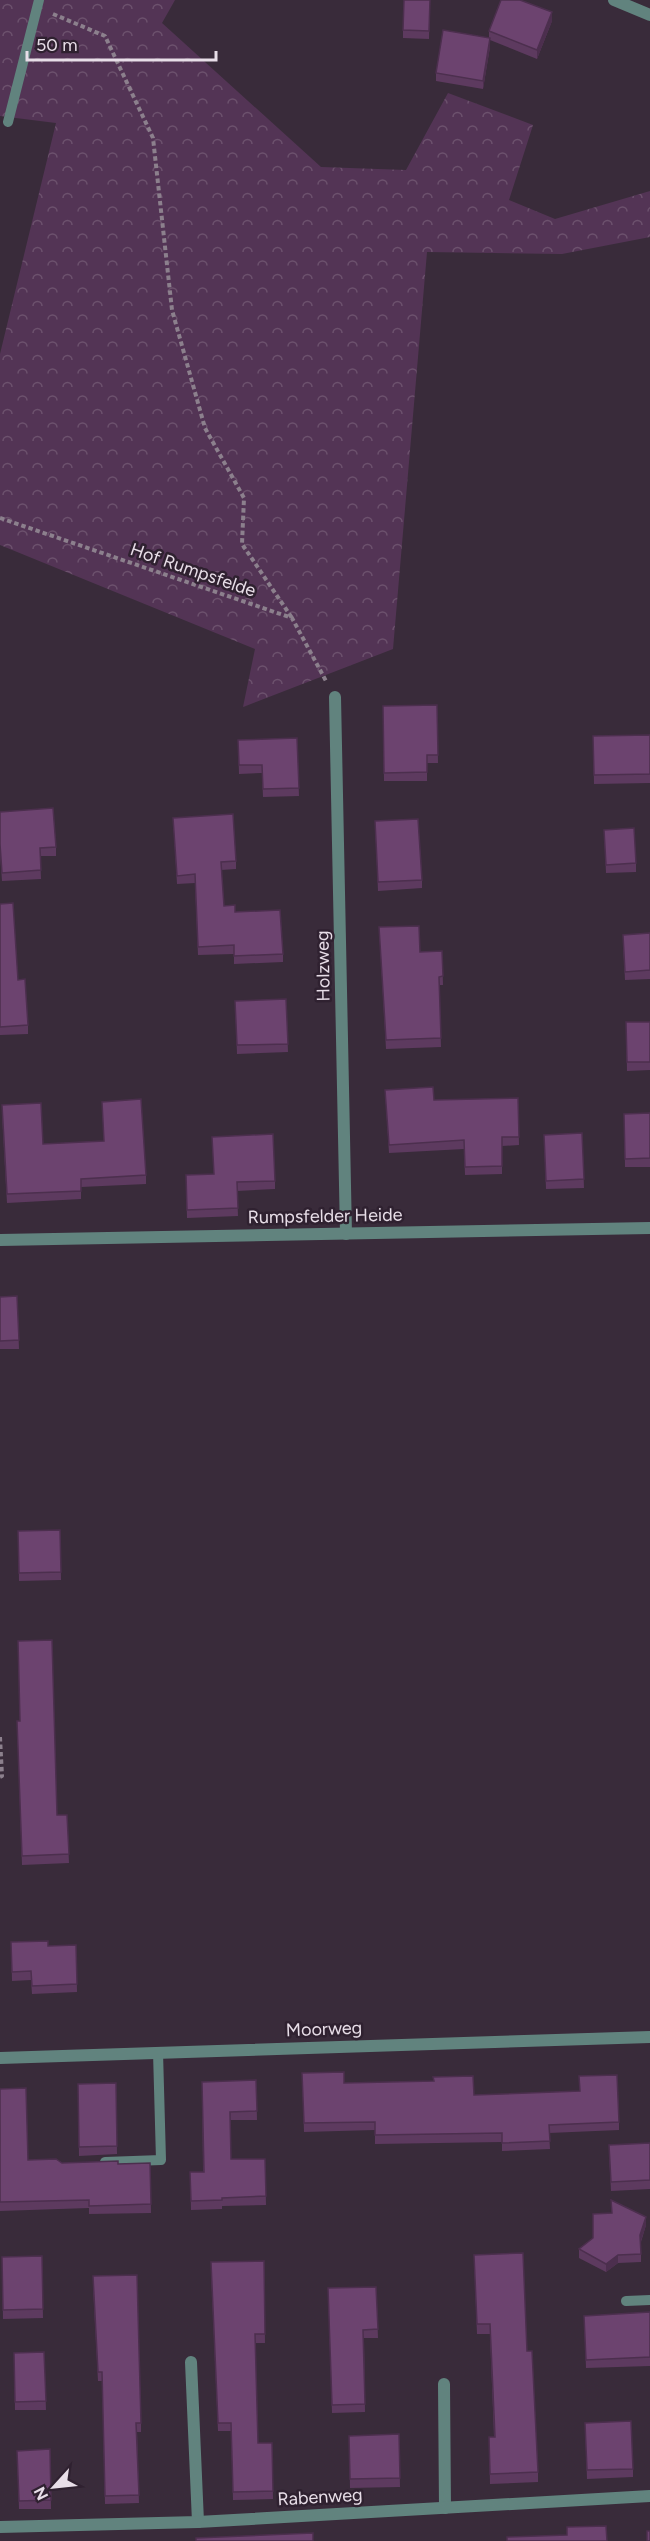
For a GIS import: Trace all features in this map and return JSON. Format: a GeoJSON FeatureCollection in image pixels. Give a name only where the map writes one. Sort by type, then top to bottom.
{"type":"FeatureCollection","features":[{"type":"Feature","properties":{"kind":"street"},"geometry":{"type":"LineString","coordinates":[[614,0],[650,15]]}},
{"type":"Feature","properties":{"kind":"street","name":"Holzweg"},"geometry":{"type":"LineString","coordinates":[[335,697],[346,1234]]}},
{"type":"Feature","properties":{"kind":"street","name":"Rumpsfelder Heide"},"geometry":{"type":"LineString","coordinates":[[0,1240],[650,1228]]}},
{"type":"Feature","properties":{"kind":"street","name":"Moorweg"},"geometry":{"type":"LineString","coordinates":[[0,2058],[650,2037]]}},
{"type":"Feature","properties":{"kind":"street"},"geometry":{"type":"LineString","coordinates":[[192,2362],[198,2522]]}},
{"type":"Feature","properties":{"kind":"street"},"geometry":{"type":"LineString","coordinates":[[444,2384],[445,2508]]}},
{"type":"Feature","properties":{"kind":"street","name":"Rabenweg"},"geometry":{"type":"LineString","coordinates":[[0,2527],[198,2522],[650,2496]]}},
{"type":"Feature","properties":{"kind":"lane"},"geometry":{"type":"LineString","coordinates":[[8,122],[38,3]]}},
{"type":"Feature","properties":{"kind":"lane"},"geometry":{"type":"LineString","coordinates":[[95,2163],[160,2160],[158,2052]]}},
{"type":"Feature","properties":{"kind":"lane"},"geometry":{"type":"LineString","coordinates":[[626,2301],[650,2300]]}},
{"type":"Feature","properties":{"kind":"path"},"geometry":{"type":"LineString","coordinates":[[38,3],[105,36],[153,138],[172,310],[205,428],[244,498],[242,544],[292,618],[335,697]]}},
{"type":"Feature","properties":{"kind":"path","name":"Hof Rumpsfelde"},"geometry":{"type":"LineString","coordinates":[[0,518],[292,618]]}},
{"type":"Feature","properties":{"kind":"path"},"geometry":{"type":"LineString","coordinates":[[0,1737],[2,1776],[0,1777]]}},
{"type":"Feature","properties":{"kind":"green space"},"geometry":{"type":"Polygon","coordinates":[[[0,0],[175,0],[162,23],[321,167],[406,170],[448,93],[533,125],[509,200],[555,219],[650,191],[650,237],[562,254],[427,252],[393,649],[243,707],[255,649],[0,545],[0,354],[56,123],[0,116],[0,0]]]}},
{"type":"Feature","properties":{"kind":"building"},"geometry":{"type":"Polygon","coordinates":[[[404,0],[430,0],[429,31],[403,30],[404,0]]]}},
{"type":"Feature","properties":{"kind":"building"},"geometry":{"type":"Polygon","coordinates":[[[501,0],[520,0],[552,12],[537,50],[489,31],[501,0]]]}},
{"type":"Feature","properties":{"kind":"building"},"geometry":{"type":"Polygon","coordinates":[[[443,30],[490,38],[483,81],[436,73],[443,30]]]}},
{"type":"Feature","properties":{"kind":"building"},"geometry":{"type":"Polygon","coordinates":[[[437,705],[438,755],[427,755],[427,772],[384,773],[383,706],[437,705]]]}},
{"type":"Feature","properties":{"kind":"building"},"geometry":{"type":"Polygon","coordinates":[[[650,735],[650,774],[594,775],[593,736],[650,735]]]}},
{"type":"Feature","properties":{"kind":"building"},"geometry":{"type":"Polygon","coordinates":[[[297,738],[299,788],[263,789],[262,765],[239,765],[238,740],[297,738]]]}},
{"type":"Feature","properties":{"kind":"building"},"geometry":{"type":"Polygon","coordinates":[[[53,808],[56,847],[40,848],[41,870],[2,873],[0,812],[53,808]]]}},
{"type":"Feature","properties":{"kind":"building"},"geometry":{"type":"Polygon","coordinates":[[[233,814],[236,861],[221,862],[224,906],[235,905],[235,912],[280,910],[283,954],[234,956],[234,945],[198,947],[195,874],[177,876],[173,818],[233,814]]]}},
{"type":"Feature","properties":{"kind":"building"},"geometry":{"type":"Polygon","coordinates":[[[418,819],[422,880],[378,882],[375,821],[418,819]]]}},
{"type":"Feature","properties":{"kind":"building"},"geometry":{"type":"Polygon","coordinates":[[[634,828],[636,863],[606,865],[604,830],[634,828]]]}},
{"type":"Feature","properties":{"kind":"building"},"geometry":{"type":"Polygon","coordinates":[[[13,903],[18,980],[25,979],[28,1025],[0,1027],[0,904],[13,903]]]}},
{"type":"Feature","properties":{"kind":"building"},"geometry":{"type":"Polygon","coordinates":[[[419,926],[420,952],[442,951],[443,976],[439,977],[441,1038],[386,1040],[379,927],[419,926]]]}},
{"type":"Feature","properties":{"kind":"building"},"geometry":{"type":"Polygon","coordinates":[[[650,933],[650,970],[625,972],[623,935],[650,933]]]}},
{"type":"Feature","properties":{"kind":"building"},"geometry":{"type":"Polygon","coordinates":[[[286,999],[288,1044],[237,1045],[235,1001],[286,999]]]}},
{"type":"Feature","properties":{"kind":"building"},"geometry":{"type":"Polygon","coordinates":[[[626,1022],[650,1022],[650,1062],[627,1062],[626,1022]]]}},
{"type":"Feature","properties":{"kind":"building"},"geometry":{"type":"Polygon","coordinates":[[[433,1087],[434,1100],[518,1098],[519,1137],[502,1137],[502,1166],[465,1167],[464,1140],[389,1145],[385,1090],[433,1087]]]}},
{"type":"Feature","properties":{"kind":"building"},"geometry":{"type":"Polygon","coordinates":[[[141,1099],[146,1175],[81,1179],[81,1191],[7,1194],[2,1105],[41,1103],[43,1144],[104,1141],[102,1102],[141,1099]]]}},
{"type":"Feature","properties":{"kind":"building"},"geometry":{"type":"Polygon","coordinates":[[[650,1113],[650,1158],[625,1159],[624,1114],[650,1113]]]}},
{"type":"Feature","properties":{"kind":"building"},"geometry":{"type":"Polygon","coordinates":[[[582,1133],[584,1179],[546,1181],[544,1135],[582,1133]]]}},
{"type":"Feature","properties":{"kind":"building"},"geometry":{"type":"Polygon","coordinates":[[[273,1134],[275,1181],[237,1182],[238,1208],[187,1210],[186,1175],[214,1174],[212,1137],[273,1134]]]}},
{"type":"Feature","properties":{"kind":"building"},"geometry":{"type":"Polygon","coordinates":[[[17,1296],[19,1340],[0,1341],[0,1297],[17,1296]]]}},
{"type":"Feature","properties":{"kind":"building"},"geometry":{"type":"Polygon","coordinates":[[[60,1530],[61,1572],[19,1573],[18,1531],[60,1530]]]}},
{"type":"Feature","properties":{"kind":"building"},"geometry":{"type":"Polygon","coordinates":[[[52,1640],[57,1815],[67,1815],[69,1854],[22,1856],[17,1721],[20,1721],[18,1641],[52,1640]]]}},
{"type":"Feature","properties":{"kind":"building"},"geometry":{"type":"Polygon","coordinates":[[[48,1941],[48,1946],[76,1945],[77,1984],[32,1986],[31,1971],[12,1972],[11,1942],[48,1941]]]}},
{"type":"Feature","properties":{"kind":"building"},"geometry":{"type":"Polygon","coordinates":[[[344,2072],[344,2083],[434,2081],[433,2077],[473,2076],[474,2095],[580,2091],[579,2076],[617,2075],[619,2122],[549,2125],[550,2141],[502,2143],[502,2133],[375,2135],[375,2122],[304,2123],[302,2073],[344,2072]]]}},
{"type":"Feature","properties":{"kind":"building"},"geometry":{"type":"Polygon","coordinates":[[[256,2080],[257,2111],[230,2112],[231,2159],[265,2159],[266,2196],[191,2201],[190,2172],[204,2172],[202,2082],[256,2080]]]}},
{"type":"Feature","properties":{"kind":"building"},"geometry":{"type":"Polygon","coordinates":[[[116,2083],[117,2146],[79,2147],[78,2084],[116,2083]]]}},
{"type":"Feature","properties":{"kind":"building"},"geometry":{"type":"Polygon","coordinates":[[[26,2088],[28,2160],[56,2159],[62,2163],[118,2161],[118,2164],[150,2163],[151,2204],[89,2206],[89,2200],[0,2202],[0,2089],[26,2088]]]}},
{"type":"Feature","properties":{"kind":"building"},"geometry":{"type":"Polygon","coordinates":[[[650,2143],[650,2180],[611,2182],[609,2145],[650,2143]]]}},
{"type":"Feature","properties":{"kind":"building"},"geometry":{"type":"Polygon","coordinates":[[[611,2200],[646,2217],[640,2235],[641,2254],[618,2255],[606,2264],[579,2249],[593,2238],[593,2214],[612,2213],[611,2200]]]}},
{"type":"Feature","properties":{"kind":"building"},"geometry":{"type":"Polygon","coordinates":[[[523,2253],[527,2351],[532,2351],[538,2472],[490,2474],[489,2437],[495,2437],[490,2324],[477,2324],[474,2255],[523,2253]]]}},
{"type":"Feature","properties":{"kind":"building"},"geometry":{"type":"Polygon","coordinates":[[[42,2256],[43,2309],[3,2310],[2,2257],[42,2256]]]}},
{"type":"Feature","properties":{"kind":"building"},"geometry":{"type":"Polygon","coordinates":[[[264,2261],[265,2334],[255,2334],[258,2443],[272,2443],[273,2491],[233,2492],[231,2423],[218,2423],[211,2262],[264,2261]]]}},
{"type":"Feature","properties":{"kind":"building"},"geometry":{"type":"Polygon","coordinates":[[[137,2275],[141,2423],[136,2423],[139,2495],[105,2496],[102,2372],[98,2372],[93,2276],[137,2275]]]}},
{"type":"Feature","properties":{"kind":"building"},"geometry":{"type":"Polygon","coordinates":[[[376,2287],[378,2329],[363,2330],[365,2404],[332,2405],[328,2288],[376,2287]]]}},
{"type":"Feature","properties":{"kind":"building"},"geometry":{"type":"Polygon","coordinates":[[[650,2312],[650,2357],[586,2360],[584,2316],[650,2312]]]}},
{"type":"Feature","properties":{"kind":"building"},"geometry":{"type":"Polygon","coordinates":[[[44,2352],[46,2401],[15,2402],[14,2353],[44,2352]]]}},
{"type":"Feature","properties":{"kind":"building"},"geometry":{"type":"Polygon","coordinates":[[[631,2421],[633,2469],[587,2470],[585,2423],[631,2421]]]}},
{"type":"Feature","properties":{"kind":"building"},"geometry":{"type":"Polygon","coordinates":[[[399,2434],[400,2478],[350,2479],[349,2436],[399,2434]]]}},
{"type":"Feature","properties":{"kind":"building"},"geometry":{"type":"Polygon","coordinates":[[[50,2449],[51,2500],[19,2501],[17,2451],[50,2449]]]}},
{"type":"Feature","properties":{"kind":"building"},"geometry":{"type":"Polygon","coordinates":[[[606,2526],[607,2541],[507,2541],[507,2537],[567,2535],[567,2527],[606,2526]]]}},
{"type":"Feature","properties":{"kind":"building"},"geometry":{"type":"Polygon","coordinates":[[[647,2531],[650,2531],[650,2541],[647,2541],[647,2531]]]}},
{"type":"Feature","properties":{"kind":"building"},"geometry":{"type":"Polygon","coordinates":[[[313,2533],[313,2541],[196,2541],[196,2538],[313,2533]]]}}]}
